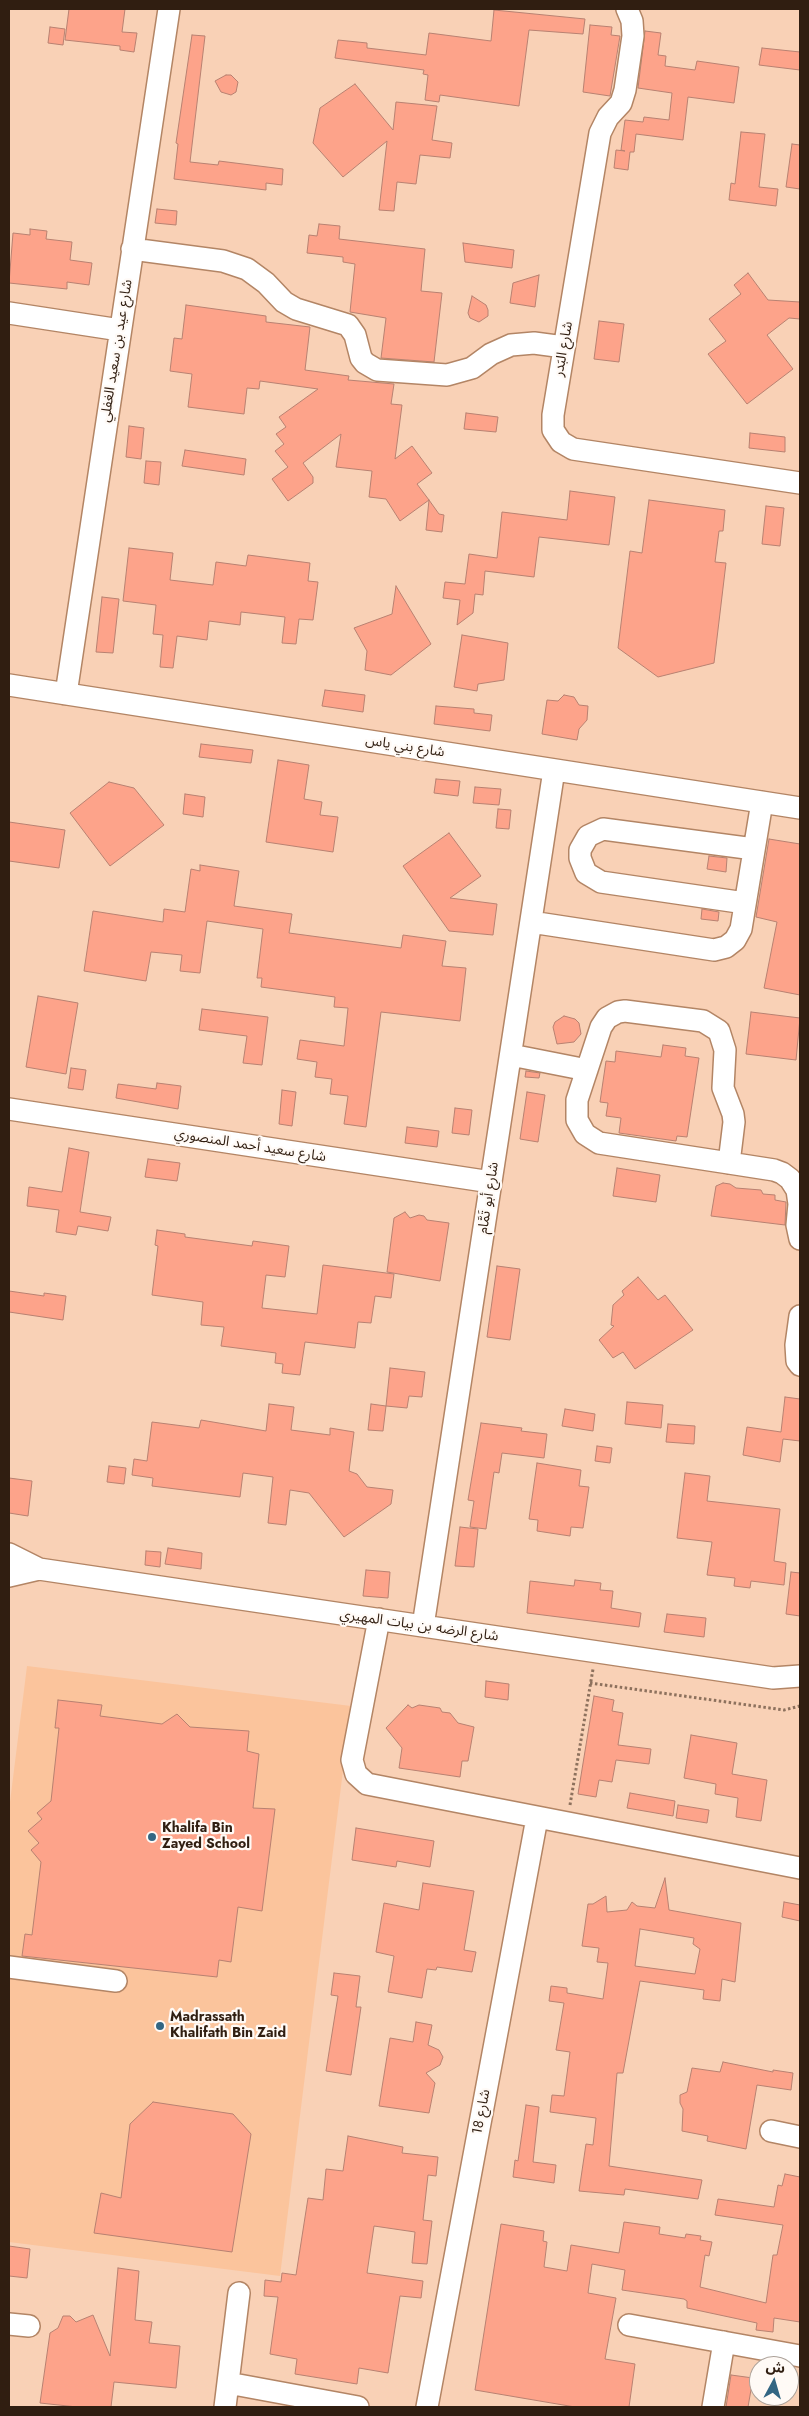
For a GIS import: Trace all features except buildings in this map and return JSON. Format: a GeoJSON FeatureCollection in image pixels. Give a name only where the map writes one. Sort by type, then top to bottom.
{"type":"FeatureCollection","features":[{"type":"Feature","properties":{"kind":"street","name":"شارع عيد بن سعيد الغفلي"},"geometry":{"type":"LineString","coordinates":[[66,694],[169,9]]}},
{"type":"Feature","properties":{"kind":"street","name":"شارع البَدر"},"geometry":{"type":"LineString","coordinates":[[629,15],[633,36],[624,97],[608,117],[600,133],[552,423],[557,437],[567,446],[580,450],[800,483]]}},
{"type":"Feature","properties":{"kind":"street"},"geometry":{"type":"LineString","coordinates":[[132,249],[223,261],[247,269],[266,283],[284,302],[296,310],[348,325],[355,335],[361,358],[365,363],[377,370],[447,376],[472,368],[491,354],[512,346],[534,343],[564,347]]}},
{"type":"Feature","properties":{"kind":"street"},"geometry":{"type":"LineString","coordinates":[[9,313],[120,330]]}},
{"type":"Feature","properties":{"kind":"street","name":"شارع بني ياس"},"geometry":{"type":"LineString","coordinates":[[9,685],[800,808]]}},
{"type":"Feature","properties":{"kind":"street","name":"شارع أبو تَمَّام"},"geometry":{"type":"LineString","coordinates":[[423,1626],[554,770]]}},
{"type":"Feature","properties":{"kind":"street"},"geometry":{"type":"LineString","coordinates":[[531,922],[714,950],[726,947],[735,940],[740,929],[762,802]]}},
{"type":"Feature","properties":{"kind":"street"},"geometry":{"type":"LineString","coordinates":[[745,903],[600,882],[586,873],[580,858],[580,850],[588,836],[604,829],[754,849]]}},
{"type":"Feature","properties":{"kind":"street"},"geometry":{"type":"LineString","coordinates":[[729,1163],[733,1114],[723,1088],[725,1043],[719,1031],[714,1026],[703,1021],[618,1012],[603,1022],[580,1087],[576,1113],[580,1127],[591,1139],[599,1142],[795,1175],[799,1197],[797,1225],[800,1239]]}},
{"type":"Feature","properties":{"kind":"street"},"geometry":{"type":"LineString","coordinates":[[511,1055],[587,1070]]}},
{"type":"Feature","properties":{"kind":"street","name":"شارع سعيد أحمد المنصوري"},"geometry":{"type":"LineString","coordinates":[[9,1109],[491,1182]]}},
{"type":"Feature","properties":{"kind":"street"},"geometry":{"type":"LineString","coordinates":[[800,1316],[796,1345],[797,1360],[800,1365]]}},
{"type":"Feature","properties":{"kind":"street","name":"شارع الرضه بن بيات المهيري"},"geometry":{"type":"LineString","coordinates":[[9,1554],[38,1569],[773,1678],[800,1676]]}},
{"type":"Feature","properties":{"kind":"street","name":"شارع الرضه بن بيات المهيري"},"geometry":{"type":"LineString","coordinates":[[9,1576],[38,1569]]}},
{"type":"Feature","properties":{"kind":"street"},"geometry":{"type":"LineString","coordinates":[[379,1620],[352,1760],[356,1774],[367,1784],[374,1787],[800,1868]]}},
{"type":"Feature","properties":{"kind":"street","name":"شارع 18"},"geometry":{"type":"LineString","coordinates":[[427,2407],[538,1818]]}},
{"type":"Feature","properties":{"kind":"street"},"geometry":{"type":"LineString","coordinates":[[9,1967],[116,1981]]}},
{"type":"Feature","properties":{"kind":"street"},"geometry":{"type":"LineString","coordinates":[[770,2131],[800,2136]]}},
{"type":"Feature","properties":{"kind":"street"},"geometry":{"type":"LineString","coordinates":[[225,2407],[239,2293]]}},
{"type":"Feature","properties":{"kind":"street"},"geometry":{"type":"LineString","coordinates":[[629,2325],[800,2356]]}},
{"type":"Feature","properties":{"kind":"street"},"geometry":{"type":"LineString","coordinates":[[713,2407],[724,2342]]}},
{"type":"Feature","properties":{"kind":"street"},"geometry":{"type":"LineString","coordinates":[[228,2383],[358,2407]]}},
{"type":"Feature","properties":{"kind":"path"},"geometry":{"type":"LineString","coordinates":[[567,1823],[596,1652]]}},
{"type":"Feature","properties":{"kind":"path"},"geometry":{"type":"LineString","coordinates":[[590,1683],[784,1710],[800,1706]]}},
{"type":"Feature","properties":{"kind":"shaded area","name":"Madrassath Khalifath Bin Zaid"},"geometry":{"type":"Polygon","coordinates":[[[27,1666],[351,1706],[280,2276],[9,2242],[9,1810],[27,1666]]]}},
{"type":"Feature","properties":{"kind":"place","name":"Khalifa Bin Zayed School"},"geometry":{"type":"Point","coordinates":[152,1837]}},
{"type":"Feature","properties":{"kind":"place","name":"Madrassath Khalifath Bin Zaid"},"geometry":{"type":"Point","coordinates":[160,2026]}}]}
